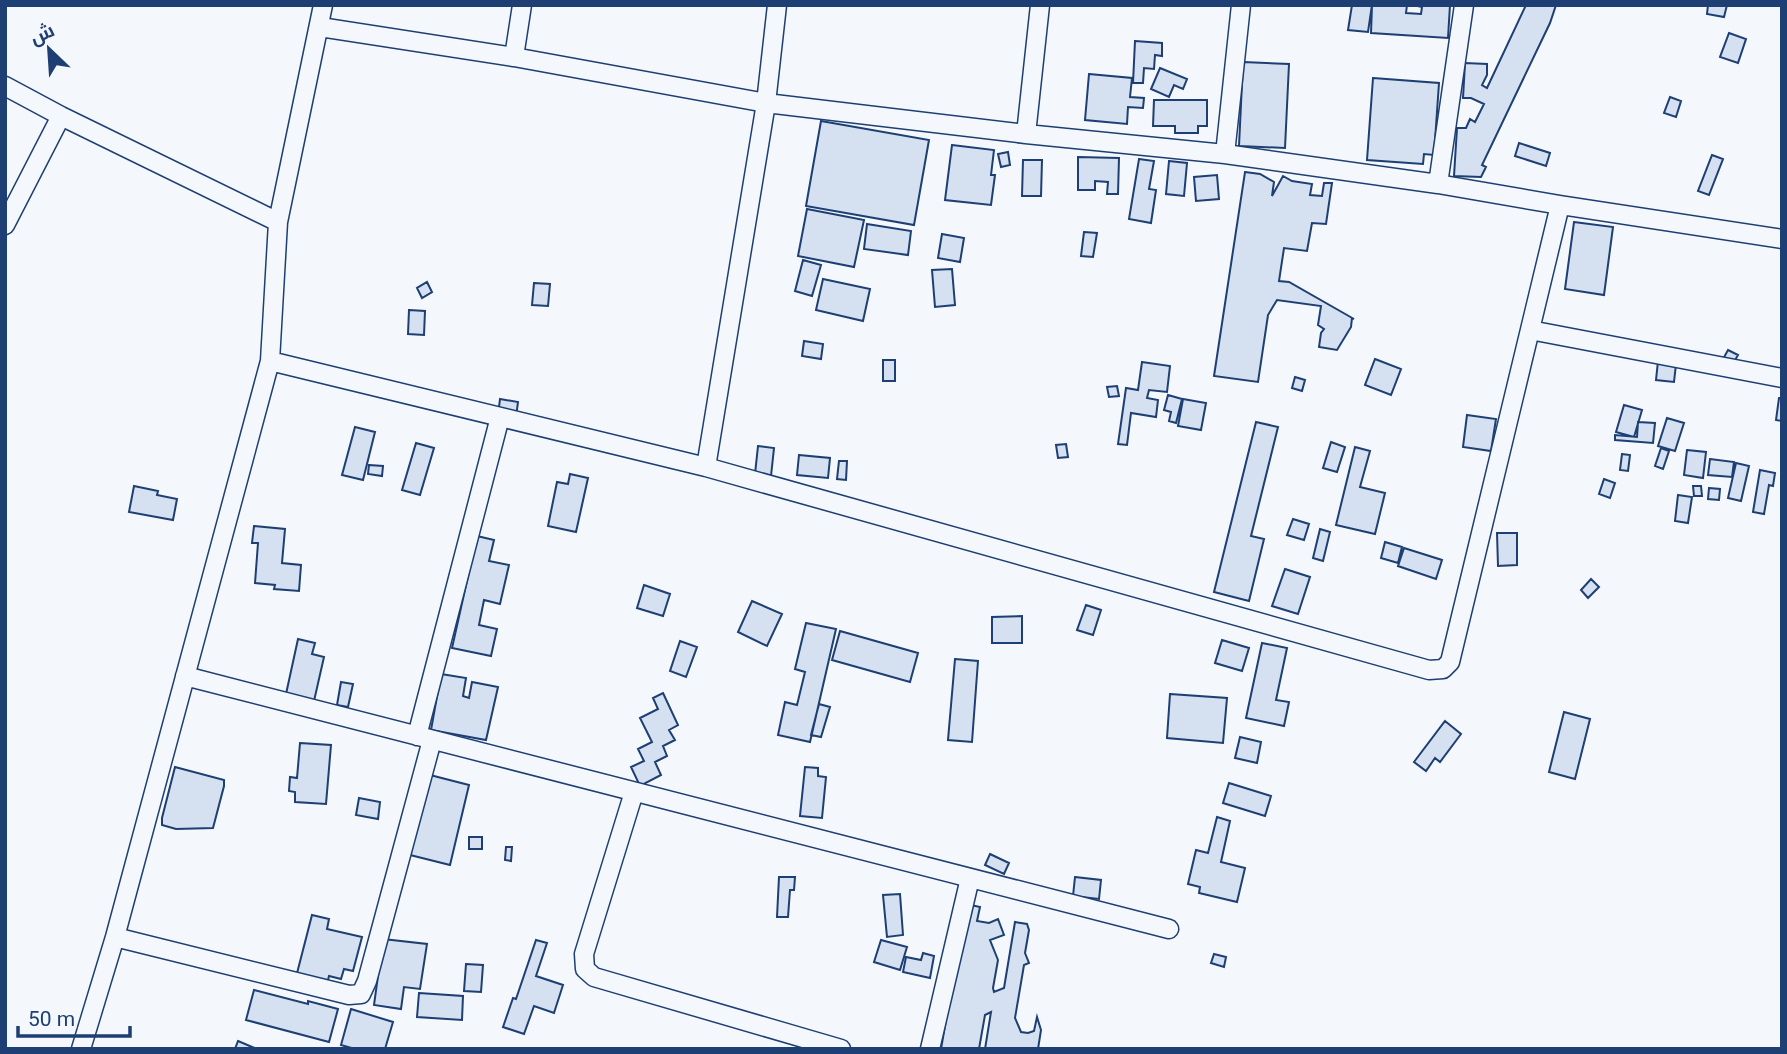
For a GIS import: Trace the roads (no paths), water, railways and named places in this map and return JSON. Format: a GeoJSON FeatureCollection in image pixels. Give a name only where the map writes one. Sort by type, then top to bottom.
{"type":"FeatureCollection","features":[{"type":"Feature","properties":{"kind":"street"},"geometry":{"type":"LineString","coordinates":[[81,1049],[115,937],[270,361],[278,222],[323,5]]}},
{"type":"Feature","properties":{"kind":"street"},"geometry":{"type":"LineString","coordinates":[[514,57],[522,5]]}},
{"type":"Feature","properties":{"kind":"street"},"geometry":{"type":"LineString","coordinates":[[706,467],[766,103],[777,5]]}},
{"type":"Feature","properties":{"kind":"street"},"geometry":{"type":"LineString","coordinates":[[1026,134],[1040,5]]}},
{"type":"Feature","properties":{"kind":"street"},"geometry":{"type":"LineString","coordinates":[[1225,154],[1241,5]]}},
{"type":"Feature","properties":{"kind":"street"},"geometry":{"type":"LineString","coordinates":[[1438,184],[1464,5]]}},
{"type":"Feature","properties":{"kind":"street"},"geometry":{"type":"LineString","coordinates":[[320,27],[514,57],[766,103],[1225,154],[1438,184],[1782,239]]}},
{"type":"Feature","properties":{"kind":"street"},"geometry":{"type":"LineString","coordinates":[[5,86],[278,222]]}},
{"type":"Feature","properties":{"kind":"street"},"geometry":{"type":"LineString","coordinates":[[5,225],[61,116]]}},
{"type":"Feature","properties":{"kind":"street"},"geometry":{"type":"LineString","coordinates":[[270,361],[706,467],[1429,670],[1443,669],[1450,662],[1560,205]]}},
{"type":"Feature","properties":{"kind":"street"},"geometry":{"type":"LineString","coordinates":[[1530,330],[1782,378]]}},
{"type":"Feature","properties":{"kind":"street"},"geometry":{"type":"LineString","coordinates":[[115,937],[349,995],[361,995],[425,738],[500,417]]}},
{"type":"Feature","properties":{"kind":"street"},"geometry":{"type":"LineString","coordinates":[[185,677],[1169,929]]}},
{"type":"Feature","properties":{"kind":"street"},"geometry":{"type":"LineString","coordinates":[[634,792],[584,954],[585,969],[594,977],[841,1049]]}},
{"type":"Feature","properties":{"kind":"street"},"geometry":{"type":"LineString","coordinates":[[930,1049],[970,878]]}}]}
